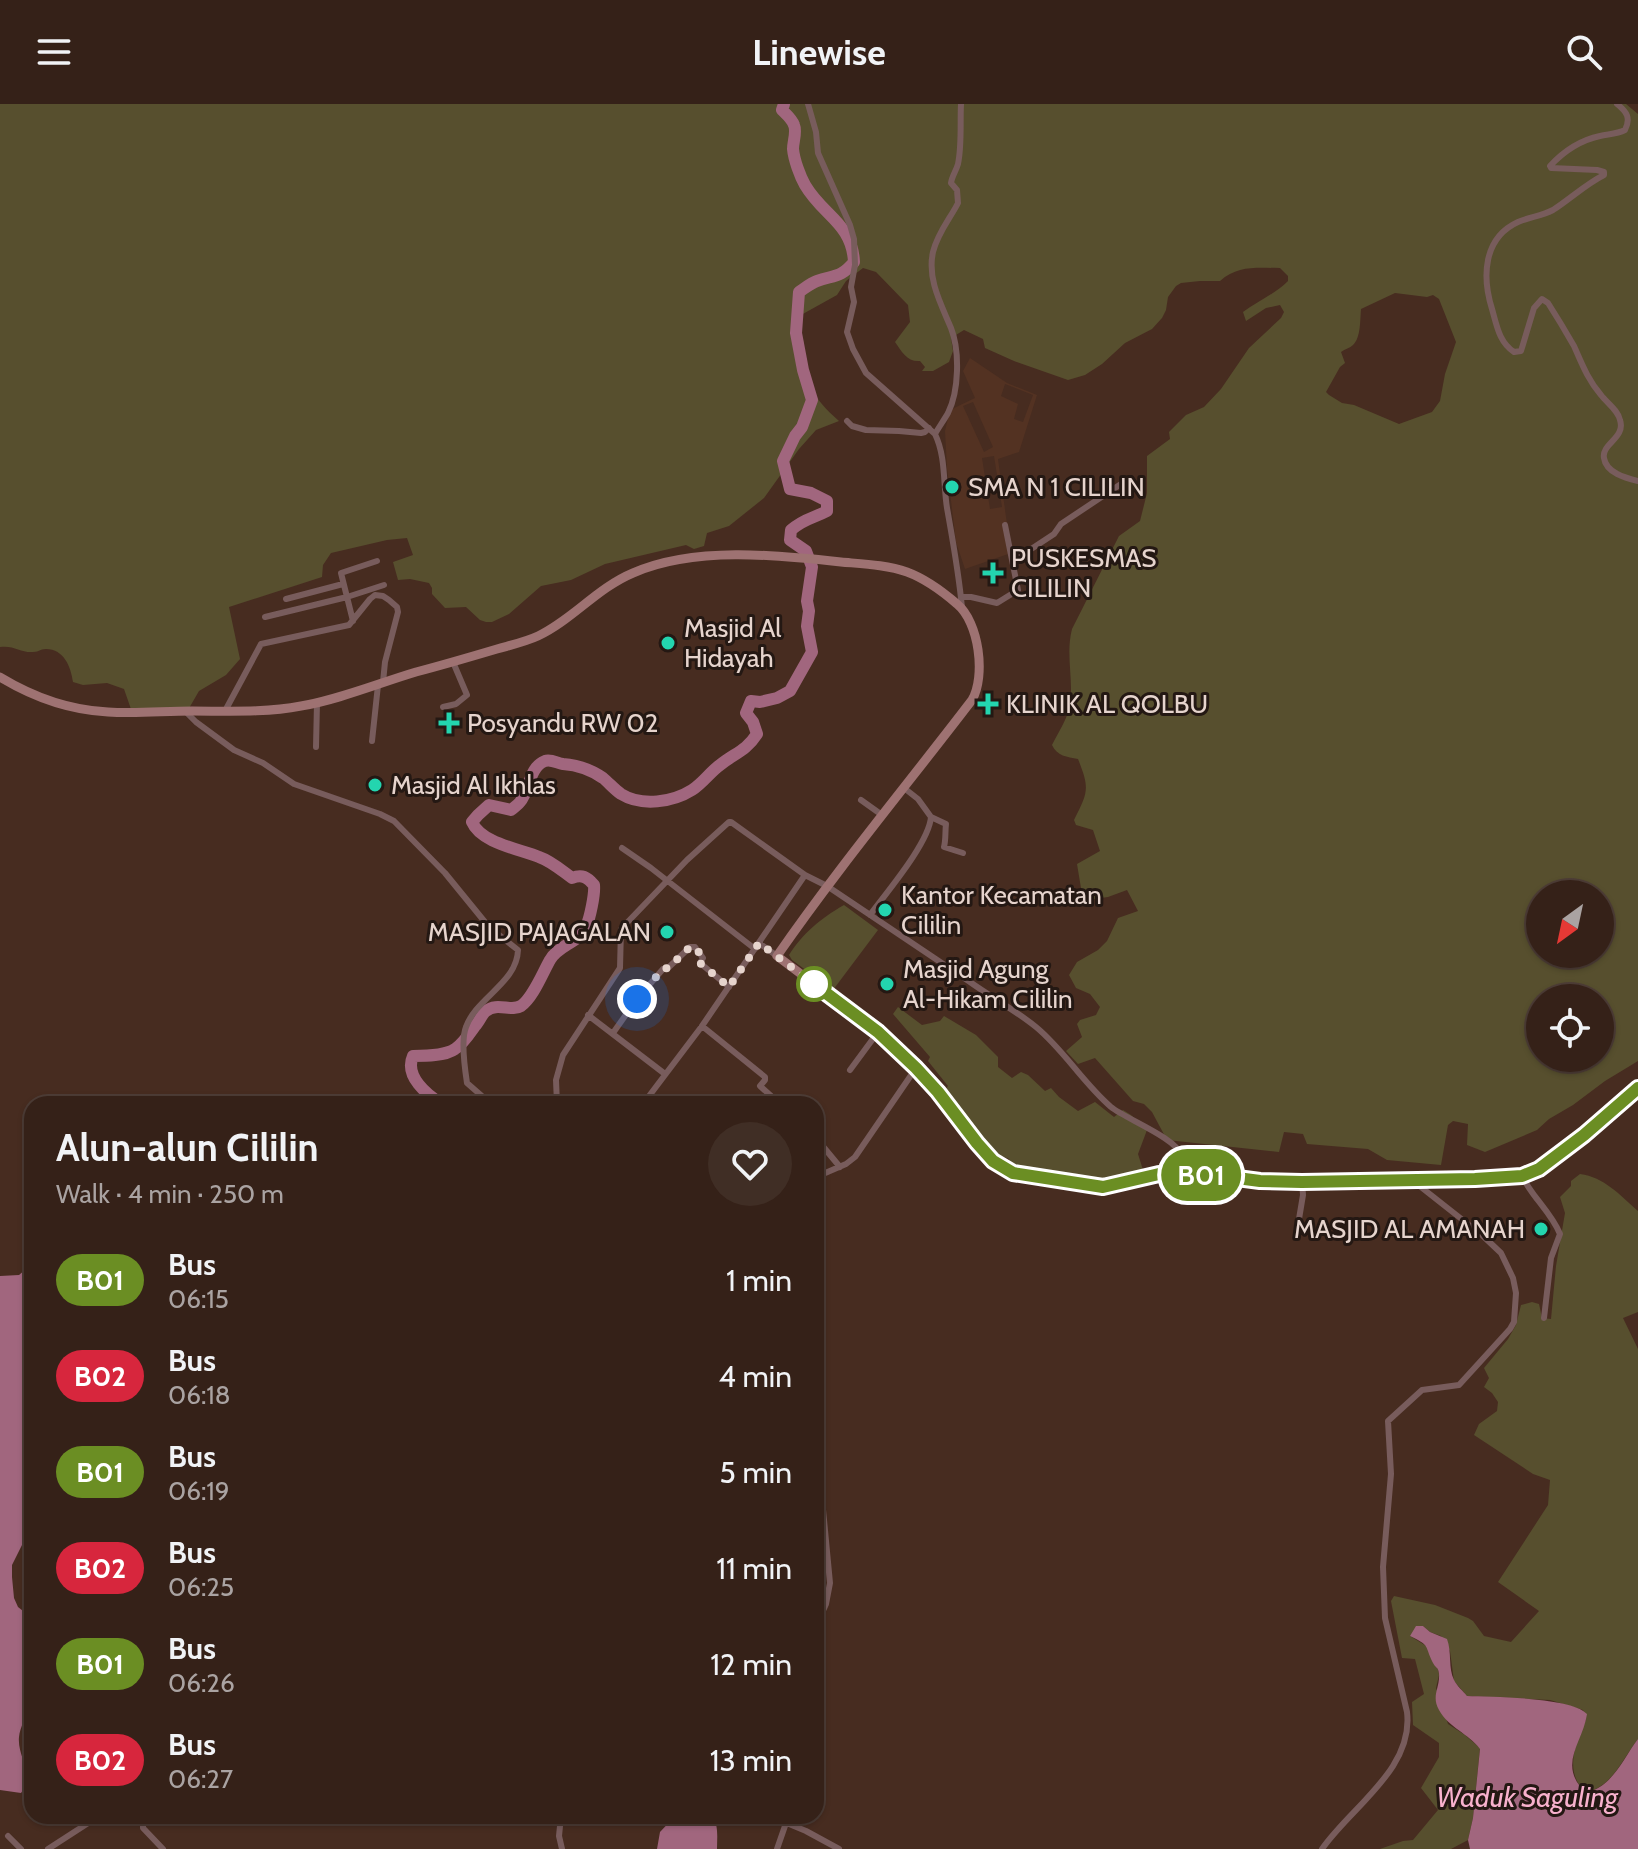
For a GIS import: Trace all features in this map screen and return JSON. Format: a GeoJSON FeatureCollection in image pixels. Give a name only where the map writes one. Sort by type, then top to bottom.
{"type":"FeatureCollection","features":[{"type":"Feature","properties":{"kind":"main road"},"geometry":{"type":"LineString","coordinates":[[0,677],[31,694],[78,708],[115,712],[277,709],[317,703],[537,637],[617,581],[651,566],[717,555],[794,557],[902,570],[929,582],[961,603],[977,648],[977,689],[972,700],[827,886],[777,956],[878,1032],[916,1068],[993,1161],[1013,1173],[1103,1187],[1159,1174],[1302,1182],[1522,1176],[1539,1169],[1584,1135],[1638,1088]]}},
{"type":"Feature","properties":{"kind":"street"},"geometry":{"type":"LineString","coordinates":[[808,104],[818,153],[854,239],[855,265],[851,287],[854,302],[847,332],[866,373],[935,434],[942,453],[961,603],[971,597],[997,603],[1018,590],[1005,525]]}},
{"type":"Feature","properties":{"kind":"street"},"geometry":{"type":"LineString","coordinates":[[935,434],[951,405],[958,372],[953,335],[936,295],[932,257],[944,224],[958,203],[957,190],[951,178],[957,169],[959,157],[961,104]]}},
{"type":"Feature","properties":{"kind":"street"},"geometry":{"type":"LineString","coordinates":[[1617,104],[1628,118],[1625,130],[1581,143],[1566,151],[1550,166],[1597,170],[1604,172],[1604,175],[1546,214],[1520,221],[1506,229],[1488,255],[1487,272],[1489,300],[1501,338],[1514,352],[1521,351],[1537,303],[1542,299],[1548,303],[1582,368],[1620,418],[1621,429],[1607,447],[1604,459],[1611,469],[1623,477],[1638,481]]}},
{"type":"Feature","properties":{"kind":"street"},"geometry":{"type":"LineString","coordinates":[[847,421],[866,430],[921,433],[929,428]]}},
{"type":"Feature","properties":{"kind":"street"},"geometry":{"type":"LineString","coordinates":[[1013,561],[1121,484]]}},
{"type":"Feature","properties":{"kind":"street"},"geometry":{"type":"LineString","coordinates":[[353,621],[340,575],[343,571],[377,561]]}},
{"type":"Feature","properties":{"kind":"street"},"geometry":{"type":"LineString","coordinates":[[286,599],[343,584]]}},
{"type":"Feature","properties":{"kind":"street"},"geometry":{"type":"LineString","coordinates":[[265,617],[384,585]]}},
{"type":"Feature","properties":{"kind":"street"},"geometry":{"type":"LineString","coordinates":[[225,711],[261,644],[349,625],[370,599],[375,595],[383,596],[397,607],[398,612],[385,662],[372,741]]}},
{"type":"Feature","properties":{"kind":"street"},"geometry":{"type":"LineString","coordinates":[[443,707],[456,704],[467,695],[453,662]]}},
{"type":"Feature","properties":{"kind":"street"},"geometry":{"type":"LineString","coordinates":[[316,747],[317,703]]}},
{"type":"Feature","properties":{"kind":"street"},"geometry":{"type":"LineString","coordinates":[[185,711],[234,750],[271,768],[294,784],[394,821],[445,873],[489,927],[518,950],[515,967],[478,1006],[464,1031],[467,1083],[482,1096]]}},
{"type":"Feature","properties":{"kind":"street"},"geometry":{"type":"LineString","coordinates":[[904,788],[918,799],[931,817],[946,824],[944,847],[963,853]]}},
{"type":"Feature","properties":{"kind":"street"},"geometry":{"type":"LineString","coordinates":[[861,800],[882,815]]}},
{"type":"Feature","properties":{"kind":"street"},"geometry":{"type":"LineString","coordinates":[[870,915],[912,857],[931,824],[931,817]]}},
{"type":"Feature","properties":{"kind":"street"},"geometry":{"type":"LineString","coordinates":[[556,1096],[563,1055],[620,968],[621,929],[687,860],[731,822],[805,875],[827,886],[1036,1027],[1112,1108],[1180,1152],[1180,1174]]}},
{"type":"Feature","properties":{"kind":"street"},"geometry":{"type":"LineString","coordinates":[[622,848],[757,946],[777,956]]}},
{"type":"Feature","properties":{"kind":"street"},"geometry":{"type":"LineString","coordinates":[[650,1095],[702,1026],[805,875]]}},
{"type":"Feature","properties":{"kind":"street"},"geometry":{"type":"LineString","coordinates":[[613,1033],[663,969],[690,947],[695,947],[703,958],[700,963],[729,987]]}},
{"type":"Feature","properties":{"kind":"street"},"geometry":{"type":"LineString","coordinates":[[588,1015],[665,1074]]}},
{"type":"Feature","properties":{"kind":"street"},"geometry":{"type":"LineString","coordinates":[[702,1026],[765,1077],[760,1088],[770,1096]]}},
{"type":"Feature","properties":{"kind":"street"},"geometry":{"type":"LineString","coordinates":[[850,1070],[878,1032]]}},
{"type":"Feature","properties":{"kind":"street"},"geometry":{"type":"LineString","coordinates":[[824,1174],[851,1161],[859,1152],[916,1068]]}},
{"type":"Feature","properties":{"kind":"street"},"geometry":{"type":"LineString","coordinates":[[824,1148],[840,1167]]}},
{"type":"Feature","properties":{"kind":"street"},"geometry":{"type":"LineString","coordinates":[[1522,1176],[1560,1234],[1551,1258],[1544,1318]]}},
{"type":"Feature","properties":{"kind":"street"},"geometry":{"type":"LineString","coordinates":[[1322,1849],[1391,1770],[1402,1752],[1407,1734],[1407,1712],[1385,1618],[1383,1567],[1391,1474],[1388,1421],[1422,1390],[1459,1385],[1510,1329],[1516,1311],[1513,1278],[1501,1253],[1412,1180]]}},
{"type":"Feature","properties":{"kind":"street"},"geometry":{"type":"LineString","coordinates":[[1299,1219],[1302,1182]]}},
{"type":"Feature","properties":{"kind":"street"},"geometry":{"type":"LineString","coordinates":[[824,1520],[830,1583],[824,1608]]}},
{"type":"Feature","properties":{"kind":"street"},"geometry":{"type":"LineString","coordinates":[[48,1849],[87,1824]]}},
{"type":"Feature","properties":{"kind":"street"},"geometry":{"type":"LineString","coordinates":[[143,1824],[143,1828],[163,1849]]}},
{"type":"Feature","properties":{"kind":"street"},"geometry":{"type":"LineString","coordinates":[[560,1824],[562,1849]]}},
{"type":"Feature","properties":{"kind":"street"},"geometry":{"type":"LineString","coordinates":[[777,1849],[786,1824]]}},
{"type":"Feature","properties":{"kind":"street"},"geometry":{"type":"LineString","coordinates":[[788,1824],[839,1849]]}},
{"type":"Feature","properties":{"kind":"street"},"geometry":{"type":"LineString","coordinates":[[8,1836],[21,1849]]}},
{"type":"Feature","properties":{"kind":"shaded area"},"geometry":{"type":"Polygon","coordinates":[[[0,104],[1626,104],[1638,114],[1638,1061],[1537,1130],[1485,1152],[1467,1145],[1468,1124],[1453,1121],[1448,1125],[1441,1165],[1387,1160],[1368,1149],[1307,1144],[1303,1134],[1284,1132],[1279,1152],[1167,1140],[1152,1112],[1144,1104],[1133,1101],[1095,1058],[1078,1064],[1066,1051],[1082,1037],[1077,1024],[1080,1020],[1096,1015],[1100,1007],[1090,994],[1076,988],[1069,975],[1077,962],[1107,941],[1118,918],[1138,911],[1127,890],[1087,900],[1082,894],[1077,864],[1100,851],[1093,830],[1076,825],[1074,820],[1086,790],[1078,759],[1060,754],[1052,745],[1069,709],[1072,629],[1119,536],[1140,521],[1147,493],[1147,456],[1170,439],[1169,432],[1186,415],[1204,407],[1221,389],[1249,348],[1281,318],[1284,312],[1280,305],[1266,308],[1246,321],[1243,312],[1288,281],[1288,276],[1280,268],[1248,268],[1220,281],[1181,283],[1168,297],[1162,318],[1152,329],[1125,343],[1085,375],[1068,380],[985,348],[983,339],[964,330],[951,338],[953,351],[949,362],[933,371],[922,371],[925,367],[920,361],[908,358],[895,342],[910,322],[908,305],[876,272],[863,268],[846,281],[837,295],[801,315],[802,340],[812,389],[822,405],[839,421],[816,430],[764,498],[729,526],[707,533],[704,546],[694,549],[686,545],[605,564],[571,580],[541,586],[509,614],[492,622],[480,620],[466,607],[445,608],[432,594],[429,583],[398,580],[393,562],[413,555],[407,538],[331,553],[323,565],[322,577],[229,607],[240,659],[226,675],[199,691],[188,710],[132,712],[124,689],[107,683],[83,685],[73,682],[68,665],[58,652],[46,649],[29,652],[0,647],[0,104]],[[1395,293],[1361,309],[1357,338],[1353,345],[1341,352],[1345,363],[1326,392],[1342,403],[1399,424],[1432,412],[1440,401],[1456,342],[1439,299],[1433,295],[1395,293]]]}},
{"type":"Feature","properties":{"kind":"shaded area"},"geometry":{"type":"Polygon","coordinates":[[[970,358],[1007,383],[1037,395],[1019,452],[998,459],[1011,553],[965,569],[956,542],[945,431],[950,410],[975,398],[963,371],[970,358]],[[1005,384],[1001,396],[1018,404],[1014,419],[1023,422],[1033,395],[1005,384]],[[973,402],[963,406],[984,452],[993,447],[973,402]],[[994,456],[982,458],[990,509],[1002,507],[994,456]]]}},
{"type":"Feature","properties":{"kind":"shaded area"},"geometry":{"type":"Polygon","coordinates":[[[844,905],[878,930],[833,990],[789,955],[813,927],[844,905]]]}},
{"type":"Feature","properties":{"kind":"shaded area"},"geometry":{"type":"Polygon","coordinates":[[[898,1007],[922,1025],[940,1021],[944,1016],[976,1035],[998,1057],[998,1067],[1012,1078],[1021,1072],[1028,1075],[1045,1091],[1051,1088],[1078,1111],[1095,1102],[1114,1117],[1123,1110],[1131,1115],[1147,1130],[1138,1154],[1143,1170],[1111,1179],[1055,1171],[1052,1176],[1012,1170],[1009,1159],[1002,1156],[997,1160],[986,1149],[943,1092],[948,1086],[928,1061],[930,1057],[893,1014],[898,1007]]]}},
{"type":"Feature","properties":{"kind":"shaded area"},"geometry":{"type":"Polygon","coordinates":[[[1580,1174],[1604,1183],[1638,1211],[1638,1312],[1623,1318],[1638,1349],[1638,1739],[1609,1779],[1594,1790],[1585,1792],[1573,1766],[1575,1748],[1586,1720],[1583,1710],[1550,1700],[1467,1696],[1454,1681],[1450,1651],[1441,1636],[1423,1626],[1410,1636],[1428,1647],[1438,1669],[1436,1688],[1448,1724],[1480,1748],[1473,1818],[1468,1840],[1451,1849],[1380,1849],[1413,1840],[1438,1810],[1421,1788],[1439,1757],[1439,1743],[1413,1725],[1412,1702],[1424,1694],[1415,1659],[1402,1658],[1391,1601],[1394,1596],[1435,1605],[1473,1621],[1484,1636],[1511,1642],[1539,1611],[1498,1582],[1548,1505],[1550,1480],[1533,1474],[1474,1435],[1479,1424],[1497,1411],[1498,1402],[1484,1387],[1489,1378],[1484,1368],[1508,1339],[1516,1325],[1521,1305],[1539,1304],[1542,1318],[1551,1319],[1565,1213],[1560,1197],[1580,1174]]]}},
{"type":"Feature","properties":{"kind":"water"},"geometry":{"type":"Polygon","coordinates":[[[24,1271],[24,1541],[12,1565],[12,1577],[14,1598],[24,1612],[24,1722],[19,1737],[24,1765],[24,1788],[21,1793],[0,1790],[0,1276],[19,1275],[24,1271]]]}},
{"type":"Feature","properties":{"kind":"water","name":"Waduk Saguling"},"geometry":{"type":"Polygon","coordinates":[[[1416,1626],[1423,1626],[1447,1639],[1452,1675],[1467,1696],[1549,1701],[1578,1708],[1587,1714],[1572,1763],[1577,1782],[1585,1792],[1610,1779],[1638,1739],[1638,1849],[1470,1849],[1468,1840],[1480,1749],[1439,1710],[1436,1700],[1438,1670],[1424,1644],[1410,1636],[1416,1626]]]}},
{"type":"Feature","properties":{"kind":"water"},"geometry":{"type":"Polygon","coordinates":[[[668,1824],[716,1824],[717,1849],[657,1849],[660,1832],[668,1824]]]}},
{"type":"Feature","properties":{"kind":"waterway"},"geometry":{"type":"LineString","coordinates":[[430,1096],[414,1078],[413,1056],[451,1051],[464,1041],[490,1008],[521,1006],[534,991],[554,955],[583,932],[594,894],[594,885],[587,878],[572,878],[543,859],[483,835],[472,822],[478,815],[489,805],[511,810],[523,797],[536,768],[547,761],[589,770],[621,794],[638,801],[667,800],[684,794],[753,740],[757,734],[746,713],[751,701],[777,698],[790,691],[812,652],[807,626],[812,567],[806,551],[790,540],[791,530],[796,526],[827,511],[827,501],[811,493],[790,489],[783,461],[802,427],[812,400],[796,333],[799,292],[815,282],[841,273],[854,262],[848,238],[812,196],[801,177],[793,149],[795,128],[782,110],[784,104]]}},
{"type":"Feature","properties":{"kind":"bus line","name":"B01"},"geometry":{"type":"LineString","coordinates":[[814,984],[878,1032],[916,1068],[993,1161],[1013,1173],[1103,1187],[1159,1174],[1302,1182],[1522,1176],[1539,1169],[1584,1135],[1638,1088]]}},
{"type":"Feature","properties":{"kind":"place","name":"SMA N 1 CILILIN"},"geometry":{"type":"Point","coordinates":[952,487]}},
{"type":"Feature","properties":{"kind":"place","name":"PUSKESMAS CILILIN"},"geometry":{"type":"Point","coordinates":[993,573]}},
{"type":"Feature","properties":{"kind":"place","name":"Masjid Al Hidayah"},"geometry":{"type":"Point","coordinates":[668,643]}},
{"type":"Feature","properties":{"kind":"place","name":"KLINIK AL QOLBU"},"geometry":{"type":"Point","coordinates":[988,704]}},
{"type":"Feature","properties":{"kind":"place","name":"Posyandu RW 02"},"geometry":{"type":"Point","coordinates":[449,723]}},
{"type":"Feature","properties":{"kind":"place","name":"Masjid Al Ikhlas"},"geometry":{"type":"Point","coordinates":[375,785]}},
{"type":"Feature","properties":{"kind":"place","name":"Kantor Kecamatan Cililin"},"geometry":{"type":"Point","coordinates":[885,910]}},
{"type":"Feature","properties":{"kind":"place","name":"MASJID PAJAGALAN"},"geometry":{"type":"Point","coordinates":[667,932]}},
{"type":"Feature","properties":{"kind":"place","name":"Masjid Agung Al-Hikam Cililin"},"geometry":{"type":"Point","coordinates":[887,984]}},
{"type":"Feature","properties":{"kind":"place","name":"MASJID AL AMANAH"},"geometry":{"type":"Point","coordinates":[1541,1229]}},
{"type":"Feature","properties":{"kind":"route"},"geometry":{"type":"LineString","coordinates":[[637,999],[663,969],[690,947],[695,947],[703,958],[700,963],[729,987],[759,943],[814,984]]}}]}
